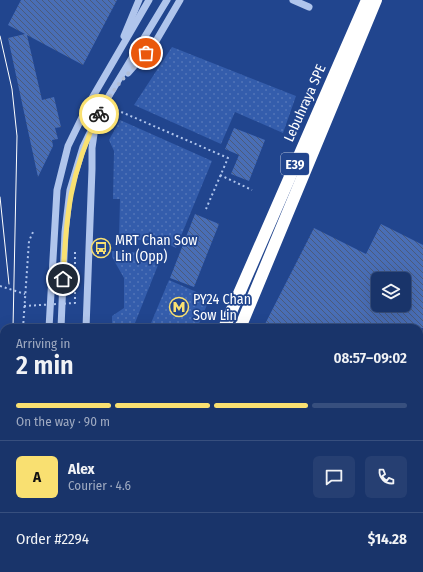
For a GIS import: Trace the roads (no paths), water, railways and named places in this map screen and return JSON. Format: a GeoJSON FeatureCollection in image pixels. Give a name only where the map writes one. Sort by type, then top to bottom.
{"type":"FeatureCollection","features":[{"type":"Feature","properties":{"kind":"highway","name":"Lebuhraya SPE"},"geometry":{"type":"LineString","coordinates":[[226,324],[367,0]]}},
{"type":"Feature","properties":{"kind":"highway","name":"Lebuhraya SPE"},"geometry":{"type":"LineString","coordinates":[[242,324],[376,0]]}},
{"type":"Feature","properties":{"kind":"street"},"geometry":{"type":"LineString","coordinates":[[117,55],[139,0]]}},
{"type":"Feature","properties":{"kind":"street"},"geometry":{"type":"LineString","coordinates":[[49,324],[57,190],[68,146],[88,105],[149,0]]}},
{"type":"Feature","properties":{"kind":"street"},"geometry":{"type":"LineString","coordinates":[[61,324],[65,232],[70,190],[83,147],[104,104],[116,87],[167,0]]}},
{"type":"Feature","properties":{"kind":"street"},"geometry":{"type":"LineString","coordinates":[[116,87],[156,41],[180,0]]}},
{"type":"Feature","properties":{"kind":"street"},"geometry":{"type":"LineString","coordinates":[[293,0],[309,7]]}},
{"type":"Feature","properties":{"kind":"street"},"geometry":{"type":"LineString","coordinates":[[86,324],[92,148],[96,119]]}},
{"type":"Feature","properties":{"kind":"tram line"},"geometry":{"type":"LineString","coordinates":[[0,36],[12,89],[17,136],[13,324]]}},
{"type":"Feature","properties":{"kind":"tram line"},"geometry":{"type":"LineString","coordinates":[[0,197],[9,284]]}},
{"type":"Feature","properties":{"kind":"place","name":"MRT Chan Sow Lin (Opp)"},"geometry":{"type":"Point","coordinates":[101,248]}},
{"type":"Feature","properties":{"kind":"place","name":"PY24 Chan Sow Lin"},"geometry":{"type":"Point","coordinates":[179,307]}}]}
